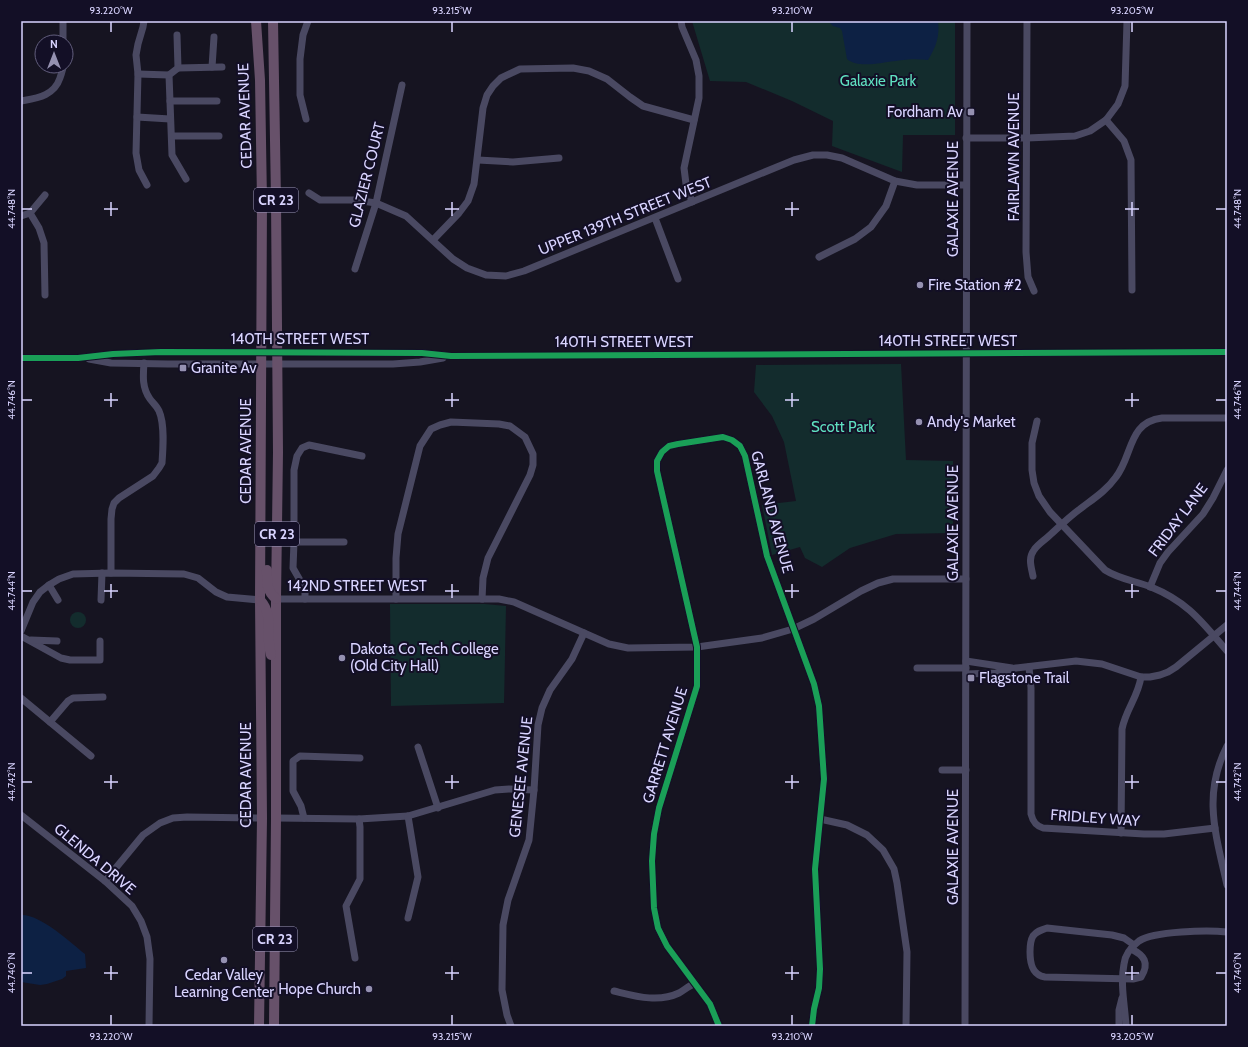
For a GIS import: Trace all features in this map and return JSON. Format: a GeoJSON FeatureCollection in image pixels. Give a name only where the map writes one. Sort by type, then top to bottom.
{"type":"FeatureCollection","features":[{"type":"Feature","properties":{"kind":"highway","name":"CEDAR AVENUE"},"geometry":{"type":"LineString","coordinates":[[256,21],[260,80],[262,194],[260,600],[262,818],[259,1026]]}},
{"type":"Feature","properties":{"kind":"highway","name":"CEDAR AVENUE"},"geometry":{"type":"LineString","coordinates":[[273,21],[278,452],[274,1026]]}},
{"type":"Feature","properties":{"kind":"highway"},"geometry":{"type":"LineString","coordinates":[[261,535],[266,552],[269,593],[276,599]]}},
{"type":"Feature","properties":{"kind":"highway"},"geometry":{"type":"LineString","coordinates":[[260,600],[265,605],[268,614],[269,644],[276,680]]}},
{"type":"Feature","properties":{"kind":"street"},"geometry":{"type":"LineString","coordinates":[[63,21],[63,34]]}},
{"type":"Feature","properties":{"kind":"street"},"geometry":{"type":"LineString","coordinates":[[144,21],[137,50],[137,159],[147,185]]}},
{"type":"Feature","properties":{"kind":"street"},"geometry":{"type":"LineString","coordinates":[[306,119],[300,95],[300,59],[303,35],[308,21]]}},
{"type":"Feature","properties":{"kind":"street"},"geometry":{"type":"LineString","coordinates":[[681,21],[682,27],[696,60],[699,76],[699,98],[684,168],[686,184],[692,202]]}},
{"type":"Feature","properties":{"kind":"street","name":"GALAXIE AVENUE"},"geometry":{"type":"LineString","coordinates":[[965,1026],[967,21]]}},
{"type":"Feature","properties":{"kind":"street","name":"FAIRLAWN AVENUE"},"geometry":{"type":"LineString","coordinates":[[1027,21],[1026,252],[1028,277],[1034,291]]}},
{"type":"Feature","properties":{"kind":"street"},"geometry":{"type":"LineString","coordinates":[[966,138],[1075,136],[1090,131],[1106,120],[1118,104],[1125,86],[1127,21]]}},
{"type":"Feature","properties":{"kind":"street"},"geometry":{"type":"LineString","coordinates":[[177,35],[178,68]]}},
{"type":"Feature","properties":{"kind":"street"},"geometry":{"type":"LineString","coordinates":[[212,67],[214,37]]}},
{"type":"Feature","properties":{"kind":"street"},"geometry":{"type":"LineString","coordinates":[[138,74],[169,75],[178,68],[222,68]]}},
{"type":"Feature","properties":{"kind":"street"},"geometry":{"type":"LineString","coordinates":[[433,240],[459,213],[468,201],[474,184],[483,108],[487,95],[501,78],[520,69],[573,68],[589,71],[606,79],[643,106],[694,120]]}},
{"type":"Feature","properties":{"kind":"street"},"geometry":{"type":"LineString","coordinates":[[21,101],[44,96],[52,92],[58,84],[61,74]]}},
{"type":"Feature","properties":{"kind":"street"},"geometry":{"type":"LineString","coordinates":[[169,75],[172,155],[186,179]]}},
{"type":"Feature","properties":{"kind":"street","name":"GLAZIER COURT"},"geometry":{"type":"LineString","coordinates":[[355,269],[376,203],[402,85]]}},
{"type":"Feature","properties":{"kind":"street"},"geometry":{"type":"LineString","coordinates":[[170,101],[217,101]]}},
{"type":"Feature","properties":{"kind":"street"},"geometry":{"type":"LineString","coordinates":[[137,117],[170,119]]}},
{"type":"Feature","properties":{"kind":"street"},"geometry":{"type":"LineString","coordinates":[[1106,120],[1124,141],[1131,160],[1132,290]]}},
{"type":"Feature","properties":{"kind":"street"},"geometry":{"type":"LineString","coordinates":[[172,136],[219,136]]}},
{"type":"Feature","properties":{"kind":"street","name":"UPPER 139TH STREET WEST"},"geometry":{"type":"LineString","coordinates":[[309,193],[320,200],[355,200],[376,203],[406,216],[453,259],[467,268],[486,275],[506,276],[524,271],[794,160],[814,155],[827,155],[842,158],[895,181],[917,185],[966,185]]}},
{"type":"Feature","properties":{"kind":"street"},"geometry":{"type":"LineString","coordinates":[[478,160],[513,162],[559,158]]}},
{"type":"Feature","properties":{"kind":"street"},"geometry":{"type":"LineString","coordinates":[[819,257],[855,239],[871,227],[886,206],[895,181]]}},
{"type":"Feature","properties":{"kind":"street"},"geometry":{"type":"LineString","coordinates":[[21,216],[30,213],[45,195]]}},
{"type":"Feature","properties":{"kind":"street"},"geometry":{"type":"LineString","coordinates":[[30,213],[39,228],[44,243],[45,295]]}},
{"type":"Feature","properties":{"kind":"street"},"geometry":{"type":"LineString","coordinates":[[655,218],[678,279]]}},
{"type":"Feature","properties":{"kind":"street","name":"140TH STREET WEST"},"geometry":{"type":"LineString","coordinates":[[21,358],[78,358],[113,354],[161,352],[422,352],[452,356],[1227,352]]}},
{"type":"Feature","properties":{"kind":"street","name":"140TH STREET WEST"},"geometry":{"type":"LineString","coordinates":[[78,358],[111,363],[393,364],[420,362],[452,356]]}},
{"type":"Feature","properties":{"kind":"street"},"geometry":{"type":"LineString","coordinates":[[111,573],[111,519],[113,504],[119,498],[153,476],[162,463],[162,420],[160,411],[148,397],[145,390],[143,383],[144,363]]}},
{"type":"Feature","properties":{"kind":"street"},"geometry":{"type":"LineString","coordinates":[[1033,576],[1030,558],[1032,553],[1039,544],[1079,509],[1101,494],[1110,485],[1123,466],[1135,435],[1144,424],[1162,418],[1227,418]]}},
{"type":"Feature","properties":{"kind":"street"},"geometry":{"type":"LineString","coordinates":[[1037,420],[1032,444],[1032,470],[1034,483],[1042,502],[1105,570],[1112,575],[1150,587],[1173,598],[1188,608],[1206,626],[1227,651]]}},
{"type":"Feature","properties":{"kind":"street"},"geometry":{"type":"LineString","coordinates":[[396,599],[396,558],[398,534],[420,446],[431,429],[451,422],[499,424],[510,426],[525,437],[533,454],[533,465],[530,475],[488,558],[483,578],[482,599]]}},
{"type":"Feature","properties":{"kind":"street","name":"GARLAND AVENUE"},"geometry":{"type":"LineString","coordinates":[[678,444],[723,437],[732,440],[740,446],[745,456],[767,556],[814,684],[819,706],[824,779],[815,869],[820,969],[819,988],[812,1026]]}},
{"type":"Feature","properties":{"kind":"street"},"geometry":{"type":"LineString","coordinates":[[305,599],[305,589],[293,568],[294,470],[297,456],[302,448],[309,444],[362,456]]}},
{"type":"Feature","properties":{"kind":"street","name":"GARRETT AVENUE"},"geometry":{"type":"LineString","coordinates":[[678,444],[669,446],[662,452],[657,461],[657,472],[696,647],[697,686],[659,808],[654,834],[652,861],[654,908],[658,928],[667,946],[710,1004],[719,1026]]}},
{"type":"Feature","properties":{"kind":"street","name":"FRIDAY LANE"},"geometry":{"type":"LineString","coordinates":[[1150,587],[1160,563],[1205,510],[1213,498],[1227,470]]}},
{"type":"Feature","properties":{"kind":"street"},"geometry":{"type":"LineString","coordinates":[[294,542],[344,542]]}},
{"type":"Feature","properties":{"kind":"street"},"geometry":{"type":"LineString","coordinates":[[21,631],[36,597],[49,585],[59,579],[73,574],[184,574],[198,578],[216,592],[227,597],[260,600]]}},
{"type":"Feature","properties":{"kind":"street"},"geometry":{"type":"LineString","coordinates":[[101,600],[102,574]]}},
{"type":"Feature","properties":{"kind":"street","name":"142ND STREET WEST"},"geometry":{"type":"LineString","coordinates":[[276,599],[499,599],[514,602],[609,644],[628,648],[696,647],[762,638],[793,629],[814,619],[861,591],[878,583],[893,579],[966,579]]}},
{"type":"Feature","properties":{"kind":"street"},"geometry":{"type":"LineString","coordinates":[[49,585],[58,600]]}},
{"type":"Feature","properties":{"kind":"street"},"geometry":{"type":"LineString","coordinates":[[917,668],[1016,668],[1068,662],[1085,662],[1111,666],[1141,677],[1155,676],[1168,672],[1227,625]]}},
{"type":"Feature","properties":{"kind":"street","name":"GENESEE AVENUE"},"geometry":{"type":"LineString","coordinates":[[511,1026],[506,1015],[502,990],[503,925],[508,900],[529,840],[538,725],[542,708],[550,690],[572,659],[584,633]]}},
{"type":"Feature","properties":{"kind":"street"},"geometry":{"type":"LineString","coordinates":[[21,636],[61,658],[70,660],[100,660],[100,641]]}},
{"type":"Feature","properties":{"kind":"street"},"geometry":{"type":"LineString","coordinates":[[29,640],[57,641]]}},
{"type":"Feature","properties":{"kind":"street","name":"FRIDLEY WAY"},"geometry":{"type":"LineString","coordinates":[[1029,667],[1031,688],[1031,814],[1032,820],[1035,824],[1043,828],[1144,834],[1164,834],[1215,828]]}},
{"type":"Feature","properties":{"kind":"street"},"geometry":{"type":"LineString","coordinates":[[966,668],[996,674],[1016,668]]}},
{"type":"Feature","properties":{"kind":"street"},"geometry":{"type":"LineString","coordinates":[[1121,833],[1122,729],[1126,714],[1138,691],[1141,677]]}},
{"type":"Feature","properties":{"kind":"street"},"geometry":{"type":"LineString","coordinates":[[50,722],[68,701],[73,698],[103,697]]}},
{"type":"Feature","properties":{"kind":"street"},"geometry":{"type":"LineString","coordinates":[[21,698],[91,756]]}},
{"type":"Feature","properties":{"kind":"street"},"geometry":{"type":"LineString","coordinates":[[1227,746],[1218,768],[1212,803],[1215,828],[1227,885]]}},
{"type":"Feature","properties":{"kind":"street"},"geometry":{"type":"LineString","coordinates":[[418,747],[438,808]]}},
{"type":"Feature","properties":{"kind":"street"},"geometry":{"type":"LineString","coordinates":[[304,818],[301,806],[293,790],[293,760],[300,756],[360,758]]}},
{"type":"Feature","properties":{"kind":"street"},"geometry":{"type":"LineString","coordinates":[[942,770],[966,770]]}},
{"type":"Feature","properties":{"kind":"street"},"geometry":{"type":"LineString","coordinates":[[276,818],[359,818],[408,816],[495,790],[534,790]]}},
{"type":"Feature","properties":{"kind":"street","name":"GLENDA DRIVE"},"geometry":{"type":"LineString","coordinates":[[21,815],[105,881],[132,906],[141,921],[147,937],[150,959],[149,1026]]}},
{"type":"Feature","properties":{"kind":"street"},"geometry":{"type":"LineString","coordinates":[[408,816],[418,877],[408,918]]}},
{"type":"Feature","properties":{"kind":"street"},"geometry":{"type":"LineString","coordinates":[[105,881],[143,835],[160,823],[173,818],[187,817],[262,818]]}},
{"type":"Feature","properties":{"kind":"street"},"geometry":{"type":"LineString","coordinates":[[355,958],[346,906],[360,879],[359,818]]}},
{"type":"Feature","properties":{"kind":"street"},"geometry":{"type":"LineString","coordinates":[[820,819],[847,825],[867,834],[883,850],[894,869],[907,952],[906,1026]]}},
{"type":"Feature","properties":{"kind":"street"},"geometry":{"type":"LineString","coordinates":[[1050,928],[1124,938],[1139,953],[1145,962],[1145,970],[1141,977],[1133,979],[1123,978],[1048,978],[1041,976],[1033,970],[1030,963],[1030,946],[1032,939],[1040,930],[1050,928]]}},
{"type":"Feature","properties":{"kind":"street"},"geometry":{"type":"LineString","coordinates":[[1126,1026],[1126,1010],[1123,996],[1124,964],[1132,947],[1144,939],[1155,935],[1212,930],[1227,931]]}},
{"type":"Feature","properties":{"kind":"street"},"geometry":{"type":"LineString","coordinates":[[614,991],[646,998],[660,998],[678,993],[695,982]]}},
{"type":"Feature","properties":{"kind":"street"},"geometry":{"type":"LineString","coordinates":[[1119,1026],[1119,1010],[1123,996]]}},
{"type":"Feature","properties":{"kind":"green space","name":"Galaxie Park"},"geometry":{"type":"Polygon","coordinates":[[[692,21],[955,21],[955,135],[903,135],[902,172],[832,146],[833,121],[792,101],[746,82],[710,81],[692,21]]]}},
{"type":"Feature","properties":{"kind":"green space","name":"Scott Park"},"geometry":{"type":"Polygon","coordinates":[[[901,364],[906,460],[953,461],[953,533],[896,534],[850,548],[822,567],[805,558],[800,547],[772,555],[762,505],[796,501],[784,442],[772,416],[754,392],[756,365],[901,364]]]}},
{"type":"Feature","properties":{"kind":"green space"},"geometry":{"type":"Polygon","coordinates":[[[390,604],[485,604],[506,606],[504,703],[391,706],[390,604]]]}},
{"type":"Feature","properties":{"kind":"green space"},"geometry":{"type":"Polygon","coordinates":[[[78,612],[85,617],[86,620],[81,627],[78,628],[71,623],[70,620],[75,613],[78,612]]]}},
{"type":"Feature","properties":{"kind":"water"},"geometry":{"type":"Polygon","coordinates":[[[830,21],[938,21],[938,37],[928,60],[916,59],[858,64],[847,59],[842,31],[840,28],[833,26],[830,21]]]}},
{"type":"Feature","properties":{"kind":"water"},"geometry":{"type":"Polygon","coordinates":[[[21,915],[29,916],[46,924],[85,954],[86,968],[66,971],[66,976],[62,979],[47,984],[40,985],[21,982],[21,915]]]}},
{"type":"Feature","properties":{"kind":"cycle path"},"geometry":{"type":"LineString","coordinates":[[21,358],[78,358],[113,354],[161,352],[422,353],[451,356],[1227,352]]}},
{"type":"Feature","properties":{"kind":"cycle path"},"geometry":{"type":"LineString","coordinates":[[719,1026],[710,1004],[667,946],[658,928],[654,908],[652,861],[654,834],[659,808],[697,686],[697,647],[657,471],[657,461],[662,452],[669,446],[723,437],[732,440],[740,446],[745,456],[767,556],[814,684],[819,706],[824,779],[815,869],[820,969],[819,988],[812,1026]]}},
{"type":"Feature","properties":{"kind":"place","name":"Fordham Av"},"geometry":{"type":"Point","coordinates":[971,112]}},
{"type":"Feature","properties":{"kind":"place","name":"Fire Station #2"},"geometry":{"type":"Point","coordinates":[920,285]}},
{"type":"Feature","properties":{"kind":"place","name":"Granite Av"},"geometry":{"type":"Point","coordinates":[183,368]}},
{"type":"Feature","properties":{"kind":"place","name":"Andy's Market"},"geometry":{"type":"Point","coordinates":[919,422]}},
{"type":"Feature","properties":{"kind":"place","name":"Dakota Co Tech College (Old City Hall)"},"geometry":{"type":"Point","coordinates":[342,658]}},
{"type":"Feature","properties":{"kind":"place","name":"Flagstone Trail"},"geometry":{"type":"Point","coordinates":[971,678]}},
{"type":"Feature","properties":{"kind":"place","name":"Cedar Valley Learning Center"},"geometry":{"type":"Point","coordinates":[224,960]}},
{"type":"Feature","properties":{"kind":"place","name":"Hope Church"},"geometry":{"type":"Point","coordinates":[369,989]}}]}
